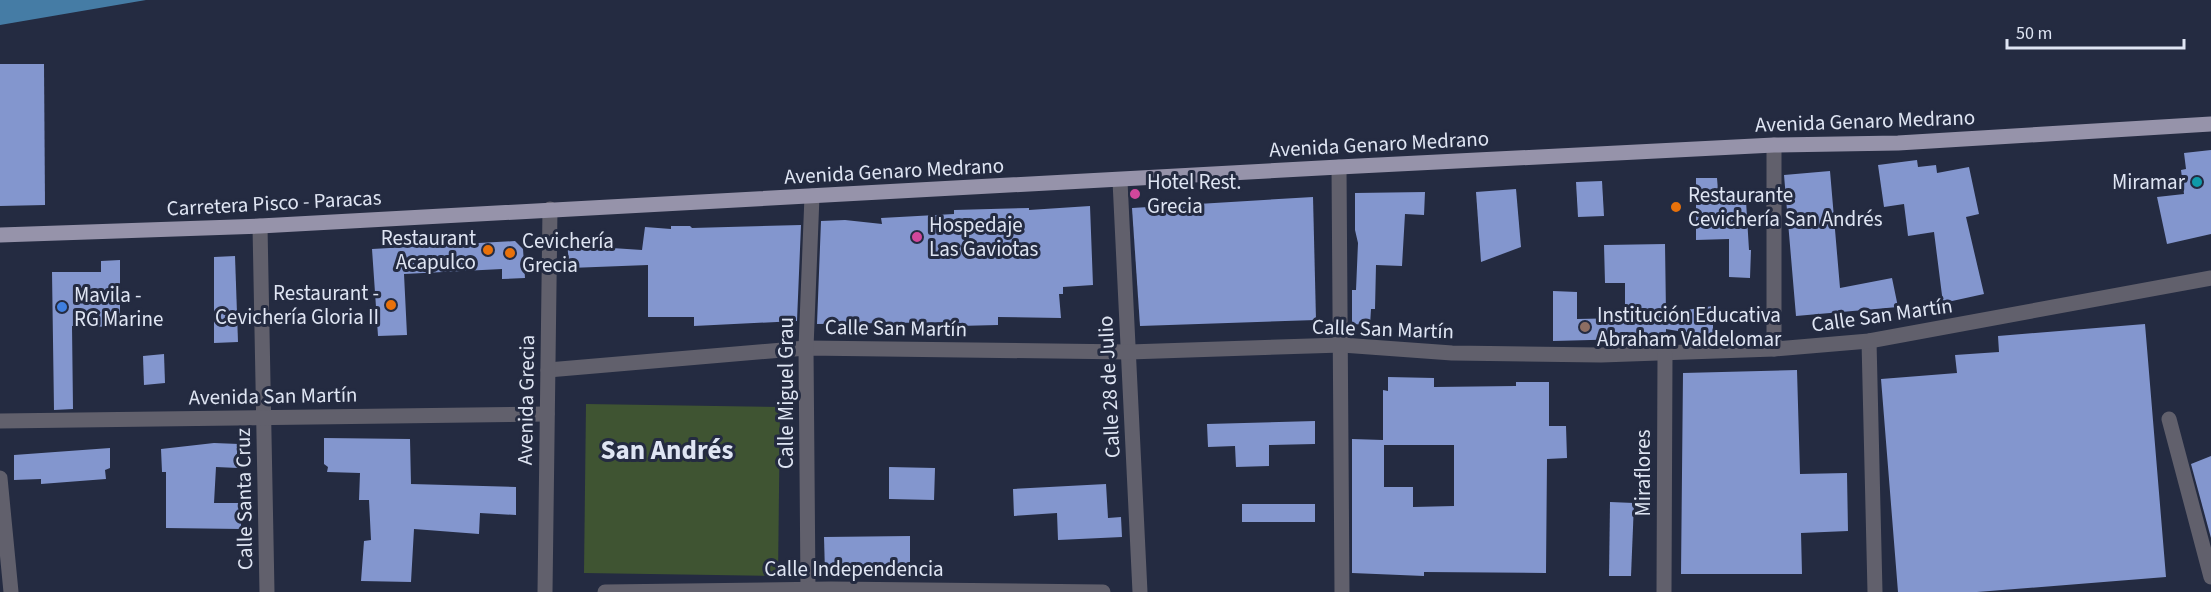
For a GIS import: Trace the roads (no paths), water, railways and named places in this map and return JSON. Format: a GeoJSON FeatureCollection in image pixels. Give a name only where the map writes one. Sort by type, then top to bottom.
{"type":"FeatureCollection","features":[{"type":"Feature","properties":{"kind":"main road","name":"Avenida Genaro Medrano"},"geometry":{"type":"LineString","coordinates":[[550,208],[1120,181],[1339,167],[1774,145],[1898,142],[2211,124]]}},
{"type":"Feature","properties":{"kind":"main road","name":"Carretera Pisco - Paracas"},"geometry":{"type":"LineString","coordinates":[[0,236],[260,226],[550,208]]}},
{"type":"Feature","properties":{"kind":"street"},"geometry":{"type":"LineString","coordinates":[[1774,145],[1774,349]]}},
{"type":"Feature","properties":{"kind":"street"},"geometry":{"type":"LineString","coordinates":[[1339,167],[1342,592]]}},
{"type":"Feature","properties":{"kind":"street","name":"Calle 28 de Julio"},"geometry":{"type":"LineString","coordinates":[[1120,181],[1140,592]]}},
{"type":"Feature","properties":{"kind":"street","name":"Calle Miguel Grau"},"geometry":{"type":"LineString","coordinates":[[808,589],[806,348],[812,196]]}},
{"type":"Feature","properties":{"kind":"street","name":"Avenida Grecia"},"geometry":{"type":"LineString","coordinates":[[545,592],[550,208]]}},
{"type":"Feature","properties":{"kind":"street","name":"Calle Santa Cruz"},"geometry":{"type":"LineString","coordinates":[[260,226],[267,592]]}},
{"type":"Feature","properties":{"kind":"street","name":"Calle San Martín"},"geometry":{"type":"LineString","coordinates":[[548,370],[806,348],[1129,352],[1342,345],[1452,353],[1665,355],[1774,349],[1869,341],[2211,278]]}},
{"type":"Feature","properties":{"kind":"street"},"geometry":{"type":"LineString","coordinates":[[1869,341],[1875,592]]}},
{"type":"Feature","properties":{"kind":"street","name":"Miraflores"},"geometry":{"type":"LineString","coordinates":[[1664,592],[1665,355]]}},
{"type":"Feature","properties":{"kind":"street","name":"Avenida San Martín"},"geometry":{"type":"LineString","coordinates":[[0,421],[547,414]]}},
{"type":"Feature","properties":{"kind":"street"},"geometry":{"type":"LineString","coordinates":[[2169,419],[2211,578]]}},
{"type":"Feature","properties":{"kind":"street"},"geometry":{"type":"LineString","coordinates":[[0,478],[11,592]]}},
{"type":"Feature","properties":{"kind":"street","name":"Calle Independencia"},"geometry":{"type":"LineString","coordinates":[[605,592],[808,589],[1103,592]]}},
{"type":"Feature","properties":{"kind":"water"},"geometry":{"type":"Polygon","coordinates":[[[0,0],[146,0],[0,25],[0,0]]]}},
{"type":"Feature","properties":{"kind":"place","name":"Miramar"},"geometry":{"type":"Point","coordinates":[2197,182]}},
{"type":"Feature","properties":{"kind":"place","name":"Hotel Rest. Grecia"},"geometry":{"type":"Point","coordinates":[1135,194]}},
{"type":"Feature","properties":{"kind":"place","name":"Restaurante Cevichería San Andrés"},"geometry":{"type":"Point","coordinates":[1676,207]}},
{"type":"Feature","properties":{"kind":"place","name":"Hospedaje Las Gaviotas"},"geometry":{"type":"Point","coordinates":[917,237]}},
{"type":"Feature","properties":{"kind":"place","name":"Restaurant Acapulco"},"geometry":{"type":"Point","coordinates":[488,250]}},
{"type":"Feature","properties":{"kind":"place","name":"Cevichería Grecia"},"geometry":{"type":"Point","coordinates":[510,253]}},
{"type":"Feature","properties":{"kind":"place","name":"Restaurant - Cevichería Gloria II"},"geometry":{"type":"Point","coordinates":[391,305]}},
{"type":"Feature","properties":{"kind":"place","name":"Mavila - RG Marine"},"geometry":{"type":"Point","coordinates":[62,307]}},
{"type":"Feature","properties":{"kind":"place","name":"Institución Educativa Abraham Valdelomar"},"geometry":{"type":"Point","coordinates":[1585,327]}},
{"type":"Feature","properties":{"kind":"district","name":"San Andrés"},"geometry":{"type":"Point","coordinates":[667,450]}}]}
